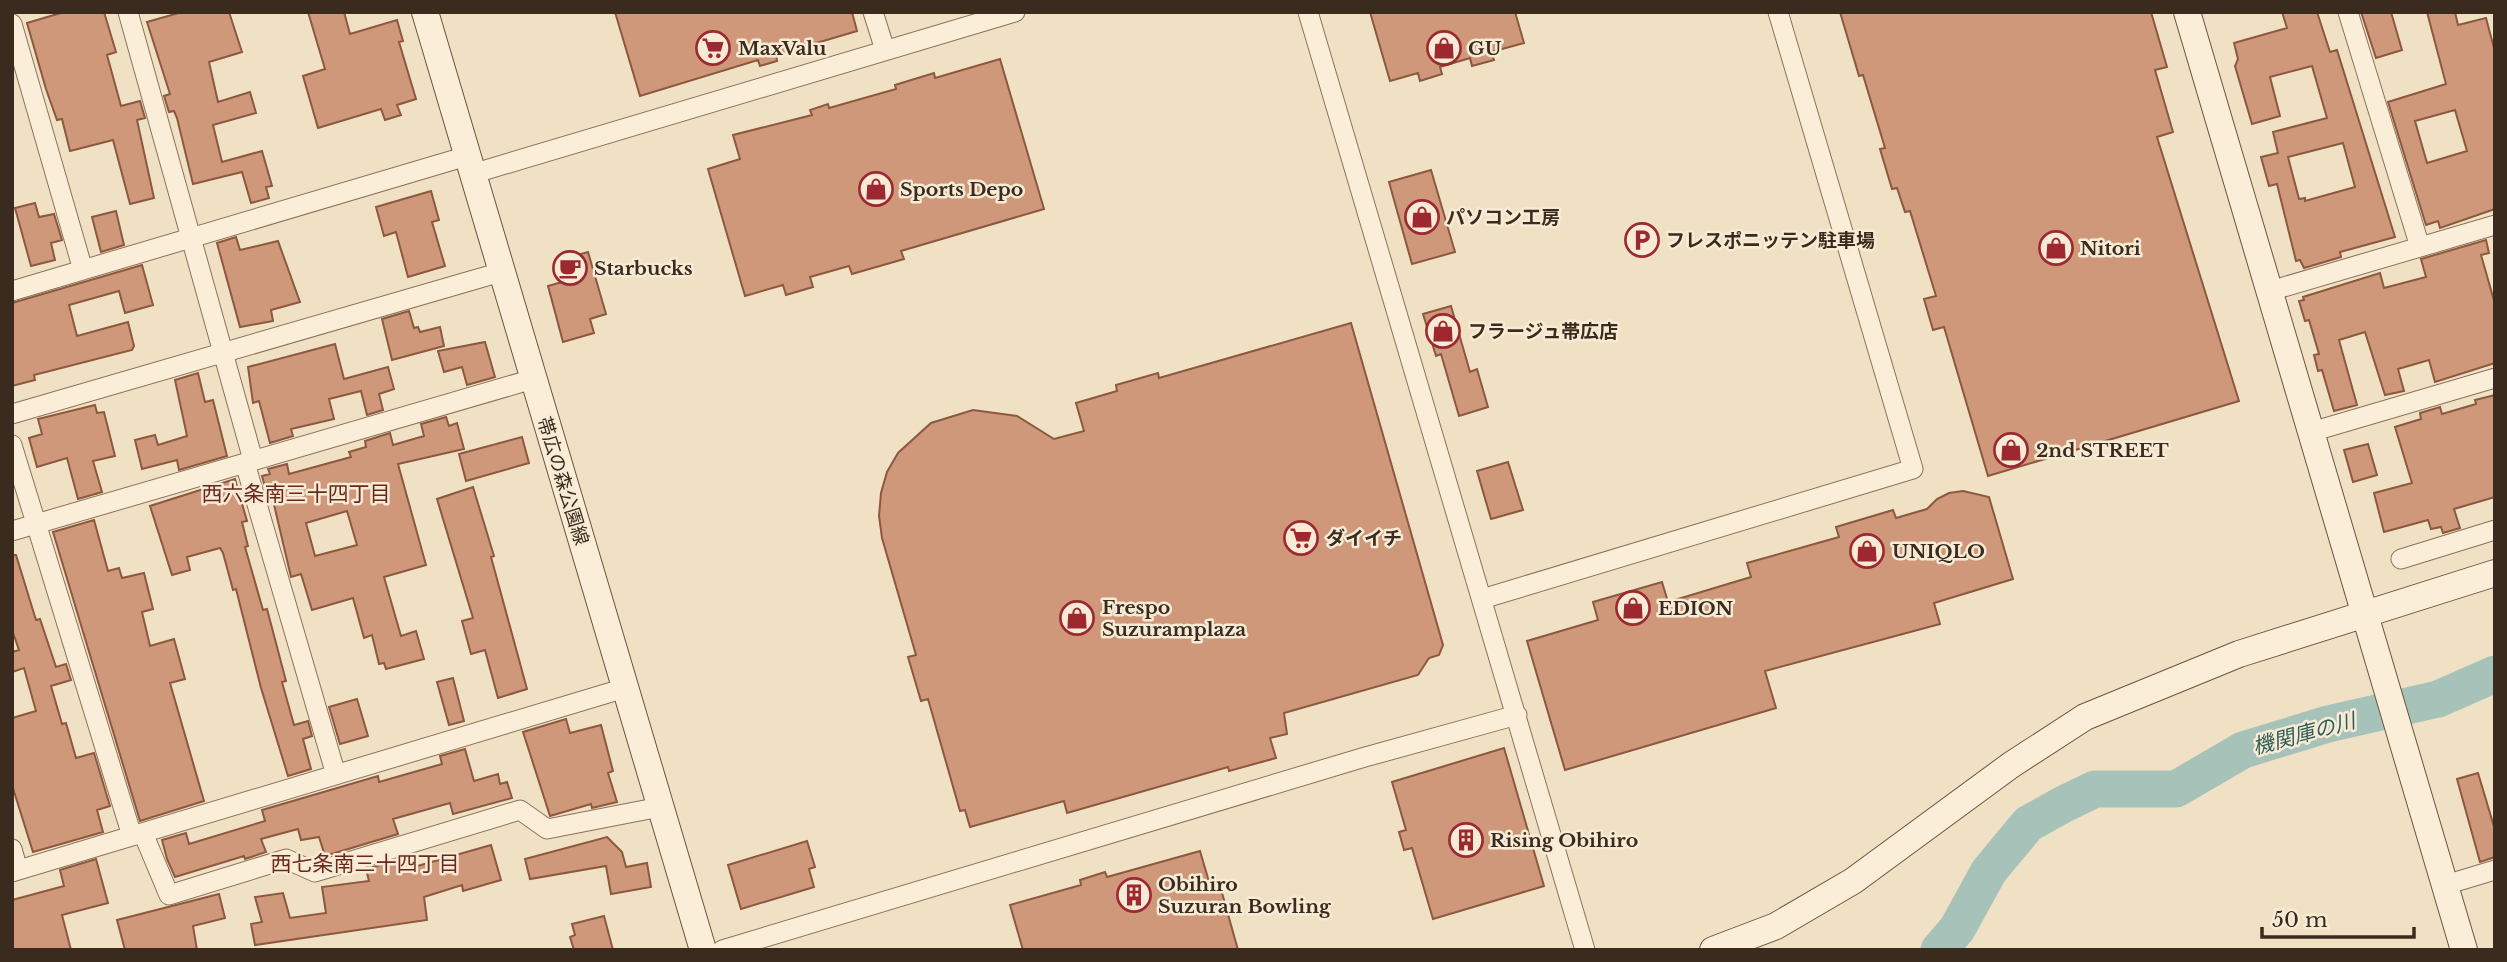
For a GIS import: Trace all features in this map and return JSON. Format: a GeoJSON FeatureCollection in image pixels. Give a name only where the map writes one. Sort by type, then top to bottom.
{"type":"FeatureCollection","features":[{"type":"Feature","properties":{"kind":"street"},"geometry":{"type":"LineString","coordinates":[[128,12],[223,351],[249,461],[336,775]]}},
{"type":"Feature","properties":{"kind":"street","name":"帯広の森公園線"},"geometry":{"type":"LineString","coordinates":[[425,12],[703,950]]}},
{"type":"Feature","properties":{"kind":"street"},"geometry":{"type":"LineString","coordinates":[[873,12],[885,50]]}},
{"type":"Feature","properties":{"kind":"street"},"geometry":{"type":"LineString","coordinates":[[12,292],[191,237],[470,165],[1015,12]]}},
{"type":"Feature","properties":{"kind":"street"},"geometry":{"type":"LineString","coordinates":[[1308,12],[1585,950]]}},
{"type":"Feature","properties":{"kind":"street"},"geometry":{"type":"LineString","coordinates":[[1482,598],[1913,469],[1778,12]]}},
{"type":"Feature","properties":{"kind":"street"},"geometry":{"type":"LineString","coordinates":[[2187,12],[2464,950]]}},
{"type":"Feature","properties":{"kind":"street"},"geometry":{"type":"LineString","coordinates":[[2348,12],[2420,247]]}},
{"type":"Feature","properties":{"kind":"street"},"geometry":{"type":"LineString","coordinates":[[12,24],[83,270]]}},
{"type":"Feature","properties":{"kind":"street"},"geometry":{"type":"LineString","coordinates":[[2270,291],[2495,225]]}},
{"type":"Feature","properties":{"kind":"street"},"geometry":{"type":"LineString","coordinates":[[12,414],[501,272]]}},
{"type":"Feature","properties":{"kind":"street"},"geometry":{"type":"LineString","coordinates":[[12,531],[533,379]]}},
{"type":"Feature","properties":{"kind":"street"},"geometry":{"type":"LineString","coordinates":[[2311,432],[2495,379]]}},
{"type":"Feature","properties":{"kind":"street"},"geometry":{"type":"LineString","coordinates":[[12,444],[137,835],[169,895],[286,859],[315,872],[520,810],[547,829],[660,807]]}},
{"type":"Feature","properties":{"kind":"street"},"geometry":{"type":"LineString","coordinates":[[2401,559],[2495,530]]}},
{"type":"Feature","properties":{"kind":"street"},"geometry":{"type":"LineString","coordinates":[[1713,950],[1776,926],[1853,881],[2011,765],[2085,717],[2239,653],[2495,573]]}},
{"type":"Feature","properties":{"kind":"street"},"geometry":{"type":"LineString","coordinates":[[12,849],[15,871],[625,688]]}},
{"type":"Feature","properties":{"kind":"street"},"geometry":{"type":"LineString","coordinates":[[722,950],[1365,757],[1517,715]]}},
{"type":"Feature","properties":{"kind":"street"},"geometry":{"type":"LineString","coordinates":[[2445,885],[2495,870]]}},
{"type":"Feature","properties":{"kind":"building"},"geometry":{"type":"Polygon","coordinates":[[[64,12],[104,12],[116,52],[107,55],[121,106],[140,101],[145,118],[137,120],[154,198],[130,204],[113,140],[70,151],[62,119],[57,120],[46,89],[27,23],[64,12]]]}},
{"type":"Feature","properties":{"kind":"building"},"geometry":{"type":"Polygon","coordinates":[[[182,12],[229,12],[242,52],[209,62],[218,102],[250,92],[256,113],[213,125],[222,162],[262,151],[272,186],[266,187],[269,198],[251,203],[242,172],[193,184],[177,118],[174,111],[169,112],[164,96],[170,94],[147,22],[182,12]]]}},
{"type":"Feature","properties":{"kind":"building"},"geometry":{"type":"Polygon","coordinates":[[[308,12],[344,12],[350,34],[397,20],[403,41],[399,42],[416,99],[397,105],[401,115],[385,120],[381,109],[318,128],[303,76],[325,69],[308,12]]]}},
{"type":"Feature","properties":{"kind":"building","name":"MaxValu"},"geometry":{"type":"Polygon","coordinates":[[[615,12],[852,12],[857,31],[776,55],[777,61],[760,66],[758,60],[640,96],[615,12]]]}},
{"type":"Feature","properties":{"kind":"building","name":"GU"},"geometry":{"type":"Polygon","coordinates":[[[1370,12],[1515,12],[1524,43],[1491,52],[1494,60],[1472,66],[1470,58],[1440,67],[1442,74],[1420,81],[1418,73],[1390,81],[1370,12]]]}},
{"type":"Feature","properties":{"kind":"building"},"geometry":{"type":"Polygon","coordinates":[[[1840,12],[2151,12],[2167,67],[2155,70],[2173,132],[2157,137],[2239,401],[1988,476],[1944,327],[1933,330],[1924,299],[1936,296],[1910,211],[1905,212],[1897,188],[1892,189],[1880,149],[1885,148],[1840,12]]]}},
{"type":"Feature","properties":{"kind":"building"},"geometry":{"type":"Polygon","coordinates":[[[2282,12],[2317,12],[2330,52],[2337,50],[2395,237],[2340,252],[2341,257],[2304,268],[2300,260],[2296,261],[2277,184],[2269,186],[2261,157],[2278,153],[2273,132],[2327,118],[2312,66],[2270,77],[2280,116],[2252,124],[2235,66],[2238,59],[2234,43],[2287,28],[2282,12]],[[2343,143],[2288,157],[2299,199],[2305,198],[2305,201],[2355,187],[2343,143]]]}},
{"type":"Feature","properties":{"kind":"building"},"geometry":{"type":"Polygon","coordinates":[[[2361,12],[2391,12],[2402,50],[2376,58],[2361,12]]]}},
{"type":"Feature","properties":{"kind":"building"},"geometry":{"type":"Polygon","coordinates":[[[2427,12],[2455,12],[2458,25],[2486,18],[2495,52],[2495,209],[2440,228],[2438,221],[2426,225],[2388,102],[2446,84],[2427,12]],[[2455,110],[2415,121],[2427,163],[2467,151],[2455,110]]]}},
{"type":"Feature","properties":{"kind":"building","name":"Sports Depo"},"geometry":{"type":"Polygon","coordinates":[[[1000,59],[1044,209],[901,251],[904,259],[852,274],[849,266],[810,277],[813,287],[786,295],[783,285],[745,296],[708,169],[740,159],[733,135],[812,115],[810,110],[828,104],[829,108],[896,89],[895,85],[934,73],[935,78],[1000,59]]]}},
{"type":"Feature","properties":{"kind":"building","name":"パソコン工房"},"geometry":{"type":"Polygon","coordinates":[[[1431,170],[1455,252],[1412,264],[1389,182],[1431,170]]]}},
{"type":"Feature","properties":{"kind":"building"},"geometry":{"type":"Polygon","coordinates":[[[431,191],[439,220],[432,222],[445,266],[408,277],[396,232],[384,236],[376,207],[431,191]]]}},
{"type":"Feature","properties":{"kind":"building"},"geometry":{"type":"Polygon","coordinates":[[[35,203],[39,217],[54,214],[62,240],[51,243],[55,260],[31,266],[15,208],[35,203]]]}},
{"type":"Feature","properties":{"kind":"building"},"geometry":{"type":"Polygon","coordinates":[[[116,211],[124,245],[101,252],[92,217],[116,211]]]}},
{"type":"Feature","properties":{"kind":"building"},"geometry":{"type":"Polygon","coordinates":[[[236,237],[240,250],[278,241],[300,302],[271,310],[273,321],[240,327],[217,243],[236,237]]]}},
{"type":"Feature","properties":{"kind":"building"},"geometry":{"type":"Polygon","coordinates":[[[2486,240],[2489,253],[2481,255],[2495,304],[2495,363],[2435,382],[2429,360],[2398,369],[2404,391],[2385,395],[2365,332],[2339,340],[2357,405],[2334,411],[2322,370],[2318,371],[2314,355],[2319,354],[2309,320],[2305,321],[2299,301],[2304,300],[2303,297],[2380,273],[2384,288],[2426,277],[2421,259],[2486,240]]]}},
{"type":"Feature","properties":{"kind":"building"},"geometry":{"type":"Polygon","coordinates":[[[588,252],[606,314],[590,319],[594,333],[563,342],[548,286],[573,279],[567,258],[588,252]]]}},
{"type":"Feature","properties":{"kind":"building"},"geometry":{"type":"Polygon","coordinates":[[[142,265],[153,305],[125,313],[119,291],[69,305],[77,336],[128,322],[134,346],[132,350],[34,375],[35,380],[12,386],[12,303],[142,265]]]}},
{"type":"Feature","properties":{"kind":"building"},"geometry":{"type":"Polygon","coordinates":[[[1451,306],[1470,372],[1477,369],[1488,407],[1459,416],[1441,354],[1436,356],[1423,314],[1451,306]]]}},
{"type":"Feature","properties":{"kind":"building"},"geometry":{"type":"Polygon","coordinates":[[[409,311],[414,328],[418,327],[420,332],[440,327],[444,346],[392,360],[382,319],[409,311]]]}},
{"type":"Feature","properties":{"kind":"building"},"geometry":{"type":"Polygon","coordinates":[[[1351,323],[1443,645],[1439,655],[1429,658],[1418,675],[1284,713],[1287,734],[1270,738],[1276,758],[1229,771],[1228,767],[1067,813],[1064,801],[970,827],[965,810],[960,811],[928,699],[921,701],[908,657],[916,655],[882,538],[879,516],[881,493],[887,472],[898,453],[931,423],[973,410],[1017,416],[1054,439],[1084,431],[1076,403],[1117,391],[1116,385],[1158,373],[1159,378],[1351,323]]]}},
{"type":"Feature","properties":{"kind":"building"},"geometry":{"type":"Polygon","coordinates":[[[485,342],[495,377],[467,385],[462,367],[444,372],[438,351],[485,342]]]}},
{"type":"Feature","properties":{"kind":"building"},"geometry":{"type":"Polygon","coordinates":[[[335,344],[344,379],[388,367],[394,389],[379,394],[383,410],[367,415],[361,391],[329,399],[334,419],[291,429],[293,436],[270,443],[259,401],[253,403],[248,367],[335,344]]]}},
{"type":"Feature","properties":{"kind":"building"},"geometry":{"type":"Polygon","coordinates":[[[198,373],[205,402],[213,400],[227,456],[179,470],[177,460],[142,469],[135,440],[155,435],[158,445],[187,436],[175,380],[198,373]]]}},
{"type":"Feature","properties":{"kind":"building"},"geometry":{"type":"Polygon","coordinates":[[[2495,395],[2495,497],[2454,509],[2460,528],[2443,533],[2441,527],[2431,529],[2428,520],[2384,532],[2374,493],[2412,483],[2395,427],[2421,419],[2420,413],[2440,407],[2442,414],[2495,395]]]}},
{"type":"Feature","properties":{"kind":"building"},"geometry":{"type":"Polygon","coordinates":[[[95,405],[97,413],[104,412],[115,456],[93,461],[102,492],[78,499],[67,458],[37,467],[29,438],[42,434],[38,419],[95,405]]]}},
{"type":"Feature","properties":{"kind":"building"},"geometry":{"type":"Polygon","coordinates":[[[446,417],[449,426],[457,423],[464,449],[398,464],[426,565],[384,577],[401,636],[416,631],[424,659],[386,669],[384,663],[379,664],[372,635],[364,638],[353,598],[312,610],[301,574],[291,577],[272,496],[268,497],[262,476],[270,474],[268,469],[287,464],[289,474],[351,457],[349,452],[366,447],[365,441],[390,433],[393,445],[424,436],[421,424],[446,417]],[[347,511],[306,523],[315,556],[357,545],[347,511]]]}},
{"type":"Feature","properties":{"kind":"building"},"geometry":{"type":"Polygon","coordinates":[[[522,437],[529,463],[466,481],[459,454],[522,437]]]}},
{"type":"Feature","properties":{"kind":"building"},"geometry":{"type":"Polygon","coordinates":[[[2368,444],[2377,475],[2353,482],[2344,450],[2368,444]]]}},
{"type":"Feature","properties":{"kind":"building"},"geometry":{"type":"Polygon","coordinates":[[[1508,462],[1523,510],[1491,519],[1477,471],[1508,462]]]}},
{"type":"Feature","properties":{"kind":"building"},"geometry":{"type":"Polygon","coordinates":[[[235,479],[247,521],[242,522],[248,546],[245,547],[263,610],[267,609],[286,681],[282,682],[294,725],[308,721],[312,736],[303,739],[311,769],[288,776],[261,688],[236,589],[233,590],[223,553],[220,548],[187,557],[190,570],[172,575],[150,506],[235,479]]]}},
{"type":"Feature","properties":{"kind":"building"},"geometry":{"type":"Polygon","coordinates":[[[473,487],[494,556],[491,557],[527,689],[498,698],[485,650],[471,654],[462,621],[473,618],[437,499],[473,487]]]}},
{"type":"Feature","properties":{"kind":"building"},"geometry":{"type":"Polygon","coordinates":[[[1963,491],[1989,497],[2013,579],[1934,603],[1940,624],[1765,671],[1776,708],[1565,770],[1527,641],[1598,620],[1593,602],[1662,582],[1668,602],[1751,577],[1747,563],[1839,537],[1836,527],[1893,510],[1896,518],[1927,509],[1937,499],[1949,493],[1963,491]]]}},
{"type":"Feature","properties":{"kind":"building"},"geometry":{"type":"Polygon","coordinates":[[[94,520],[108,571],[119,568],[122,578],[144,573],[153,609],[142,612],[150,646],[174,639],[185,679],[170,683],[204,801],[140,821],[53,532],[94,520]]]}},
{"type":"Feature","properties":{"kind":"building"},"geometry":{"type":"Polygon","coordinates":[[[12,555],[16,555],[36,620],[40,619],[56,667],[66,664],[71,680],[51,686],[62,724],[66,723],[76,758],[94,753],[110,806],[97,810],[103,832],[33,852],[12,785],[12,718],[36,711],[24,668],[12,672],[12,652],[19,650],[12,630],[12,555]]]}},
{"type":"Feature","properties":{"kind":"building"},"geometry":{"type":"Polygon","coordinates":[[[453,678],[464,721],[449,725],[437,682],[453,678]]]}},
{"type":"Feature","properties":{"kind":"building"},"geometry":{"type":"Polygon","coordinates":[[[357,699],[368,736],[340,744],[329,707],[357,699]]]}},
{"type":"Feature","properties":{"kind":"building"},"geometry":{"type":"Polygon","coordinates":[[[566,719],[570,733],[601,725],[613,771],[608,773],[617,802],[592,808],[591,804],[550,816],[523,732],[566,719]]]}},
{"type":"Feature","properties":{"kind":"building","name":"Rising Obihiro"},"geometry":{"type":"Polygon","coordinates":[[[1504,748],[1544,886],[1433,919],[1412,848],[1404,850],[1399,832],[1406,830],[1392,782],[1504,748]]]}},
{"type":"Feature","properties":{"kind":"building"},"geometry":{"type":"Polygon","coordinates":[[[465,749],[474,781],[498,774],[500,784],[507,782],[512,798],[453,814],[450,803],[393,819],[398,834],[325,856],[319,837],[301,840],[298,829],[261,839],[266,852],[175,877],[167,859],[162,840],[186,833],[189,844],[265,821],[262,810],[378,776],[379,782],[442,764],[440,756],[465,749]]]}},
{"type":"Feature","properties":{"kind":"building"},"geometry":{"type":"Polygon","coordinates":[[[2478,773],[2495,830],[2495,857],[2480,862],[2457,779],[2478,773]]]}},
{"type":"Feature","properties":{"kind":"building"},"geometry":{"type":"Polygon","coordinates":[[[607,837],[622,852],[626,867],[647,863],[651,887],[611,894],[606,866],[530,879],[525,859],[607,837]]]}},
{"type":"Feature","properties":{"kind":"building"},"geometry":{"type":"Polygon","coordinates":[[[807,841],[815,867],[809,869],[814,887],[741,909],[728,865],[807,841]]]}},
{"type":"Feature","properties":{"kind":"building"},"geometry":{"type":"Polygon","coordinates":[[[491,845],[501,880],[463,891],[462,885],[424,897],[427,920],[255,945],[251,924],[262,922],[255,897],[283,893],[290,918],[326,913],[322,887],[369,881],[366,869],[405,858],[411,858],[414,867],[491,845]]]}},
{"type":"Feature","properties":{"kind":"building","name":"Obihiro Suzuran Bowling"},"geometry":{"type":"Polygon","coordinates":[[[1200,851],[1210,885],[1219,882],[1238,950],[1023,950],[1010,905],[1081,885],[1080,880],[1105,872],[1107,877],[1200,851]]]}},
{"type":"Feature","properties":{"kind":"building"},"geometry":{"type":"Polygon","coordinates":[[[96,859],[108,903],[62,915],[71,950],[12,950],[12,900],[64,886],[60,870],[96,859]]]}},
{"type":"Feature","properties":{"kind":"building"},"geometry":{"type":"Polygon","coordinates":[[[219,894],[225,918],[193,926],[197,950],[125,950],[117,920],[219,894]]]}},
{"type":"Feature","properties":{"kind":"building"},"geometry":{"type":"Polygon","coordinates":[[[604,916],[613,950],[574,950],[570,937],[575,935],[572,924],[604,916]]]}},
{"type":"Feature","properties":{"kind":"waterway","name":"機関庫の川"},"geometry":{"type":"LineString","coordinates":[[1939,950],[1957,929],[1989,871],[2028,824],[2062,805],[2095,789],[2176,789],[2243,750],[2328,724],[2438,699],[2495,674]]}},
{"type":"Feature","properties":{"kind":"place","name":"MaxValu"},"geometry":{"type":"Point","coordinates":[713,48]}},
{"type":"Feature","properties":{"kind":"place","name":"GU"},"geometry":{"type":"Point","coordinates":[1444,48]}},
{"type":"Feature","properties":{"kind":"place","name":"Sports Depo"},"geometry":{"type":"Point","coordinates":[876,189]}},
{"type":"Feature","properties":{"kind":"place","name":"パソコン工房"},"geometry":{"type":"Point","coordinates":[1422,217]}},
{"type":"Feature","properties":{"kind":"place","name":"フレスポニッテン駐車場"},"geometry":{"type":"Point","coordinates":[1642,240]}},
{"type":"Feature","properties":{"kind":"place","name":"Nitori"},"geometry":{"type":"Point","coordinates":[2056,248]}},
{"type":"Feature","properties":{"kind":"place","name":"Starbucks"},"geometry":{"type":"Point","coordinates":[570,268]}},
{"type":"Feature","properties":{"kind":"place","name":"フラージュ帯広店"},"geometry":{"type":"Point","coordinates":[1443,331]}},
{"type":"Feature","properties":{"kind":"place","name":"2nd STREET"},"geometry":{"type":"Point","coordinates":[2011,450]}},
{"type":"Feature","properties":{"kind":"place","name":"ダイイチ"},"geometry":{"type":"Point","coordinates":[1301,538]}},
{"type":"Feature","properties":{"kind":"place","name":"UNIQLO"},"geometry":{"type":"Point","coordinates":[1867,551]}},
{"type":"Feature","properties":{"kind":"place","name":"EDION"},"geometry":{"type":"Point","coordinates":[1633,608]}},
{"type":"Feature","properties":{"kind":"place","name":"Frespo Suzuramplaza"},"geometry":{"type":"Point","coordinates":[1077,618]}},
{"type":"Feature","properties":{"kind":"place","name":"Rising Obihiro"},"geometry":{"type":"Point","coordinates":[1466,840]}},
{"type":"Feature","properties":{"kind":"place","name":"Obihiro Suzuran Bowling"},"geometry":{"type":"Point","coordinates":[1134,895]}},
{"type":"Feature","properties":{"kind":"district","name":"西六条南三十四丁目"},"geometry":{"type":"Point","coordinates":[296,494]}},
{"type":"Feature","properties":{"kind":"district","name":"西七条南三十四丁目"},"geometry":{"type":"Point","coordinates":[365,864]}}]}
